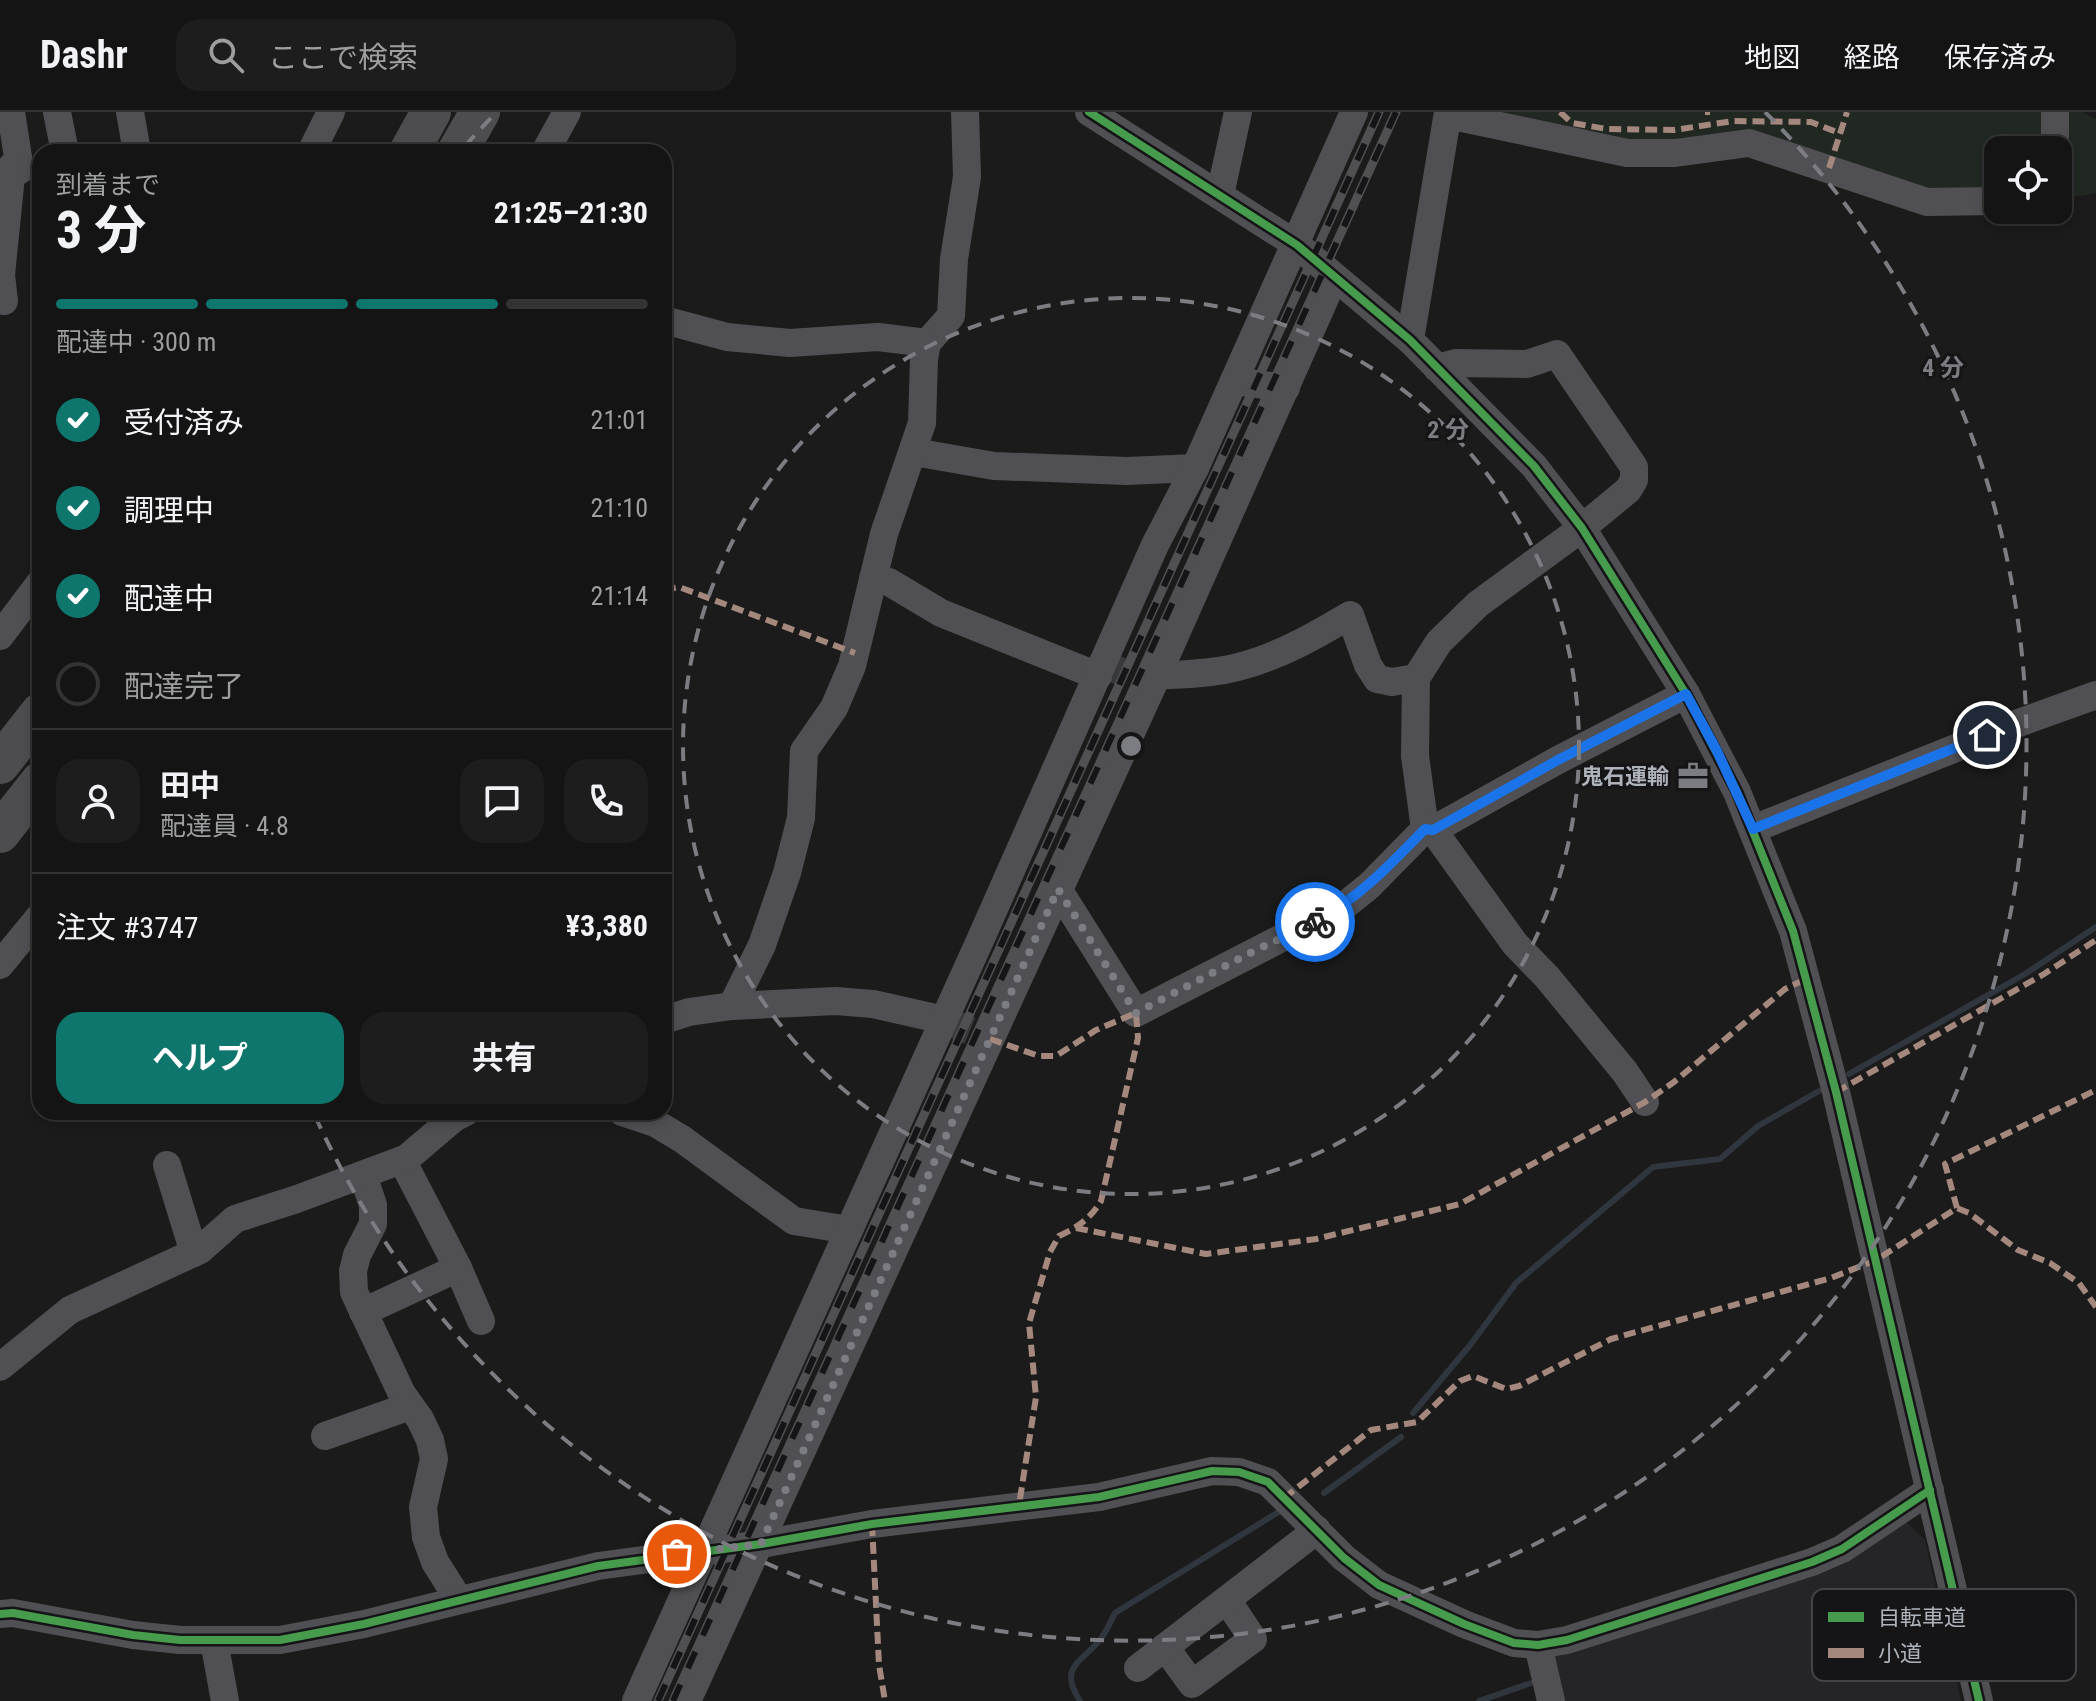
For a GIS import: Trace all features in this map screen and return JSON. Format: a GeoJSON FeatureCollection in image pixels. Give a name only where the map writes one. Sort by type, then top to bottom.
{"type":"FeatureCollection","features":[{"type":"Feature","properties":{"kind":"highway"},"geometry":{"type":"LineString","coordinates":[[413,144],[431,112]]}},
{"type":"Feature","properties":{"kind":"highway"},"geometry":{"type":"LineString","coordinates":[[462,144],[480,112]]}},
{"type":"Feature","properties":{"kind":"highway"},"geometry":{"type":"LineString","coordinates":[[0,764],[32,723]]}},
{"type":"Feature","properties":{"kind":"highway"},"geometry":{"type":"LineString","coordinates":[[0,833],[32,792]]}},
{"type":"Feature","properties":{"kind":"street"},"geometry":{"type":"LineString","coordinates":[[4,301],[1,275],[18,169],[11,112]]}},
{"type":"Feature","properties":{"kind":"street"},"geometry":{"type":"LineString","coordinates":[[57,112],[63,144]]}},
{"type":"Feature","properties":{"kind":"street"},"geometry":{"type":"LineString","coordinates":[[130,112],[136,144]]}},
{"type":"Feature","properties":{"kind":"street"},"geometry":{"type":"LineString","coordinates":[[315,144],[331,112]]}},
{"type":"Feature","properties":{"kind":"street"},"geometry":{"type":"LineString","coordinates":[[549,144],[567,112]]}},
{"type":"Feature","properties":{"kind":"street"},"geometry":{"type":"LineString","coordinates":[[732,1006],[762,945],[787,873],[801,818],[804,751],[834,708],[852,666],[884,534],[922,423],[927,343],[951,316],[954,259],[967,177],[965,112]]}},
{"type":"Feature","properties":{"kind":"street"},"geometry":{"type":"LineString","coordinates":[[1089,112],[1297,245],[1410,340],[1534,466],[1582,528],[1686,694],[1717,751],[1753,829],[1793,931],[1836,1092],[1953,1589]]}},
{"type":"Feature","properties":{"kind":"street"},"geometry":{"type":"LineString","coordinates":[[1220,195],[1238,112]]}},
{"type":"Feature","properties":{"kind":"street"},"geometry":{"type":"LineString","coordinates":[[636,1701],[1155,545],[1195,468],[1354,112]]}},
{"type":"Feature","properties":{"kind":"street"},"geometry":{"type":"LineString","coordinates":[[2055,112],[2055,136]]}},
{"type":"Feature","properties":{"kind":"street"},"geometry":{"type":"LineString","coordinates":[[1410,340],[1448,114],[1627,153],[1675,153],[1749,143],[1927,202],[1984,201]]}},
{"type":"Feature","properties":{"kind":"street"},"geometry":{"type":"LineString","coordinates":[[687,1701],[1157,676],[1326,296]]}},
{"type":"Feature","properties":{"kind":"street"},"geometry":{"type":"LineString","coordinates":[[672,322],[727,337],[790,343],[878,337],[927,343]]}},
{"type":"Feature","properties":{"kind":"street"},"geometry":{"type":"LineString","coordinates":[[1437,368],[1456,363],[1527,364],[1557,354],[1634,467],[1634,480],[1628,490],[1582,528],[1478,604],[1439,642],[1416,678],[1415,756],[1429,829],[1515,944],[1547,977],[1625,1072],[1645,1102]]}},
{"type":"Feature","properties":{"kind":"street"},"geometry":{"type":"LineString","coordinates":[[1234,381],[1286,388]]}},
{"type":"Feature","properties":{"kind":"street"},"geometry":{"type":"LineString","coordinates":[[914,452],[994,466],[1127,471],[1195,468]]}},
{"type":"Feature","properties":{"kind":"street"},"geometry":{"type":"LineString","coordinates":[[873,579],[889,582],[941,613],[1098,676]]}},
{"type":"Feature","properties":{"kind":"street"},"geometry":{"type":"LineString","coordinates":[[0,636],[32,594]]}},
{"type":"Feature","properties":{"kind":"street"},"geometry":{"type":"LineString","coordinates":[[1157,676],[1239,667],[1307,641],[1350,615],[1368,665],[1377,679],[1392,682],[1416,678]]}},
{"type":"Feature","properties":{"kind":"street"},"geometry":{"type":"LineString","coordinates":[[1058,889],[1136,1013],[1344,906],[1429,829],[1686,694]]}},
{"type":"Feature","properties":{"kind":"street"},"geometry":{"type":"LineString","coordinates":[[1753,829],[2096,695]]}},
{"type":"Feature","properties":{"kind":"street"},"geometry":{"type":"LineString","coordinates":[[1,963],[32,926]]}},
{"type":"Feature","properties":{"kind":"street"},"geometry":{"type":"LineString","coordinates":[[672,1017],[732,1006],[836,1001],[873,1004],[944,1020]]}},
{"type":"Feature","properties":{"kind":"street"},"geometry":{"type":"LineString","coordinates":[[0,1367],[70,1310],[194,1253],[235,1219],[402,1160],[452,1120]]}},
{"type":"Feature","properties":{"kind":"street"},"geometry":{"type":"LineString","coordinates":[[646,1120],[682,1139],[794,1221],[849,1230]]}},
{"type":"Feature","properties":{"kind":"street"},"geometry":{"type":"LineString","coordinates":[[402,1160],[458,1268],[481,1321]]}},
{"type":"Feature","properties":{"kind":"street"},"geometry":{"type":"LineString","coordinates":[[167,1165],[194,1253]]}},
{"type":"Feature","properties":{"kind":"street"},"geometry":{"type":"LineString","coordinates":[[363,1175],[373,1205],[373,1224],[357,1255],[353,1271],[354,1292],[402,1394],[430,1440],[434,1459],[423,1507],[426,1537],[435,1562],[459,1600]]}},
{"type":"Feature","properties":{"kind":"street"},"geometry":{"type":"LineString","coordinates":[[363,1312],[458,1268]]}},
{"type":"Feature","properties":{"kind":"street"},"geometry":{"type":"LineString","coordinates":[[325,1436],[410,1406]]}},
{"type":"Feature","properties":{"kind":"street"},"geometry":{"type":"LineString","coordinates":[[0,1614],[13,1613],[133,1635],[214,1641],[280,1640],[364,1624],[598,1566],[761,1544],[886,1522],[1099,1497],[1212,1471],[1239,1472],[1268,1482],[1344,1558],[1379,1585],[1514,1643],[1538,1645],[1567,1640],[1812,1562],[1842,1549],[1930,1490]]}},
{"type":"Feature","properties":{"kind":"street"},"geometry":{"type":"LineString","coordinates":[[1138,1668],[1317,1530]]}},
{"type":"Feature","properties":{"kind":"street"},"geometry":{"type":"LineString","coordinates":[[1165,1647],[1192,1684],[1253,1639],[1227,1600]]}},
{"type":"Feature","properties":{"kind":"street"},"geometry":{"type":"LineString","coordinates":[[214,1641],[225,1701]]}},
{"type":"Feature","properties":{"kind":"street"},"geometry":{"type":"LineString","coordinates":[[1538,1645],[1551,1701]]}},
{"type":"Feature","properties":{"kind":"street"},"geometry":{"type":"LineString","coordinates":[[1974,1681],[1979,1701]]}},
{"type":"Feature","properties":{"kind":"shaded area"},"geometry":{"type":"Polygon","coordinates":[[[1469,112],[2083,112],[2096,119],[2096,193],[2072,197],[2072,136],[1984,136],[1984,194],[1938,196],[1751,133],[1627,147],[1469,112]]]}},
{"type":"Feature","properties":{"kind":"shaded area"},"geometry":{"type":"Polygon","coordinates":[[[1900,1516],[1925,1540],[1936,1589],[1812,1589],[1812,1681],[1957,1681],[1961,1701],[1563,1701],[1553,1661],[1557,1650],[1900,1516]]]}},
{"type":"Feature","properties":{"kind":"waterway"},"geometry":{"type":"LineString","coordinates":[[1849,1074],[2025,974],[2096,927]]}},
{"type":"Feature","properties":{"kind":"waterway"},"geometry":{"type":"LineString","coordinates":[[1413,1413],[1471,1344],[1516,1283],[1653,1167],[1720,1159],[1758,1126],[1819,1091]]}},
{"type":"Feature","properties":{"kind":"waterway"},"geometry":{"type":"LineString","coordinates":[[1324,1493],[1401,1437]]}},
{"type":"Feature","properties":{"kind":"waterway"},"geometry":{"type":"LineString","coordinates":[[1080,1701],[1071,1679],[1072,1672],[1102,1637],[1115,1613],[1280,1511]]}},
{"type":"Feature","properties":{"kind":"waterway"},"geometry":{"type":"LineString","coordinates":[[1479,1701],[1531,1683]]}},
{"type":"Feature","properties":{"kind":"tunnel"},"geometry":{"type":"LineString","coordinates":[[1103,663],[1152,687]]}},
{"type":"Feature","properties":{"kind":"tunnel"},"geometry":{"type":"LineString","coordinates":[[944,1020],[990,1039]]}},
{"type":"Feature","properties":{"kind":"railway"},"geometry":{"type":"LineString","coordinates":[[658,1701],[1379,112]]}},
{"type":"Feature","properties":{"kind":"railway"},"geometry":{"type":"LineString","coordinates":[[673,1701],[1396,112]]}},
{"type":"Feature","properties":{"kind":"marked path"},"geometry":{"type":"LineString","coordinates":[[1560,112],[1572,123],[1607,129],[1674,130],[1733,121],[1811,122],[1839,133]]}},
{"type":"Feature","properties":{"kind":"marked path"},"geometry":{"type":"LineString","coordinates":[[1705,112],[1710,112]]}},
{"type":"Feature","properties":{"kind":"marked path"},"geometry":{"type":"LineString","coordinates":[[1829,168],[1847,112]]}},
{"type":"Feature","properties":{"kind":"marked path"},"geometry":{"type":"LineString","coordinates":[[672,588],[679,587],[855,653]]}},
{"type":"Feature","properties":{"kind":"marked path"},"geometry":{"type":"LineString","coordinates":[[1836,1092],[2044,974],[2096,940]]}},
{"type":"Feature","properties":{"kind":"marked path"},"geometry":{"type":"LineString","coordinates":[[1076,1228],[1206,1254],[1316,1239],[1460,1204],[1645,1102],[1674,1082],[1785,989],[1806,979]]}},
{"type":"Feature","properties":{"kind":"marked path"},"geometry":{"type":"LineString","coordinates":[[990,1039],[1039,1056],[1056,1056],[1096,1030],[1136,1013],[1138,1038],[1101,1201],[1083,1222],[1059,1236],[1050,1252],[1029,1323],[1036,1397],[1019,1505]]}},
{"type":"Feature","properties":{"kind":"marked path"},"geometry":{"type":"LineString","coordinates":[[1957,1208],[1945,1164],[2096,1090]]}},
{"type":"Feature","properties":{"kind":"marked path"},"geometry":{"type":"LineString","coordinates":[[1284,1498],[1371,1430],[1417,1422],[1460,1381],[1473,1376],[1506,1389],[1519,1386],[1611,1339],[1831,1278],[1876,1260],[1957,1208],[1969,1213],[2018,1250],[2050,1263],[2079,1283],[2096,1307]]}},
{"type":"Feature","properties":{"kind":"marked path"},"geometry":{"type":"LineString","coordinates":[[872,1524],[879,1665],[885,1701]]}},
{"type":"Feature","properties":{"kind":"cycle path"},"geometry":{"type":"LineString","coordinates":[[1089,112],[1297,245],[1410,340],[1534,466],[1582,528],[1686,694],[1737,792],[1793,931],[1836,1092],[1953,1589]]}},
{"type":"Feature","properties":{"kind":"cycle path"},"geometry":{"type":"LineString","coordinates":[[0,1614],[13,1613],[133,1635],[180,1640],[280,1640],[364,1624],[598,1566],[761,1544],[872,1524],[1099,1497],[1212,1471],[1239,1472],[1268,1482],[1344,1558],[1379,1585],[1514,1643],[1538,1645],[1567,1640],[1812,1562],[1842,1549],[1930,1490]]}},
{"type":"Feature","properties":{"kind":"cycle path"},"geometry":{"type":"LineString","coordinates":[[1974,1681],[1979,1701]]}},
{"type":"Feature","properties":{"kind":"way so far"},"geometry":{"type":"LineString","coordinates":[[677,1554],[761,1544],[1058,889],[1136,1013],[1315,922]]}},
{"type":"Feature","properties":{"kind":"place","name":"鬼石運輸"},"geometry":{"type":"Point","coordinates":[1693,776]}},
{"type":"Feature","properties":{"kind":"route"},"geometry":{"type":"LineString","coordinates":[[1315,922],[1344,906],[1369,886],[1425,829],[1433,830],[1558,760],[1686,694],[1717,751],[1753,829],[1987,735]]}}]}
